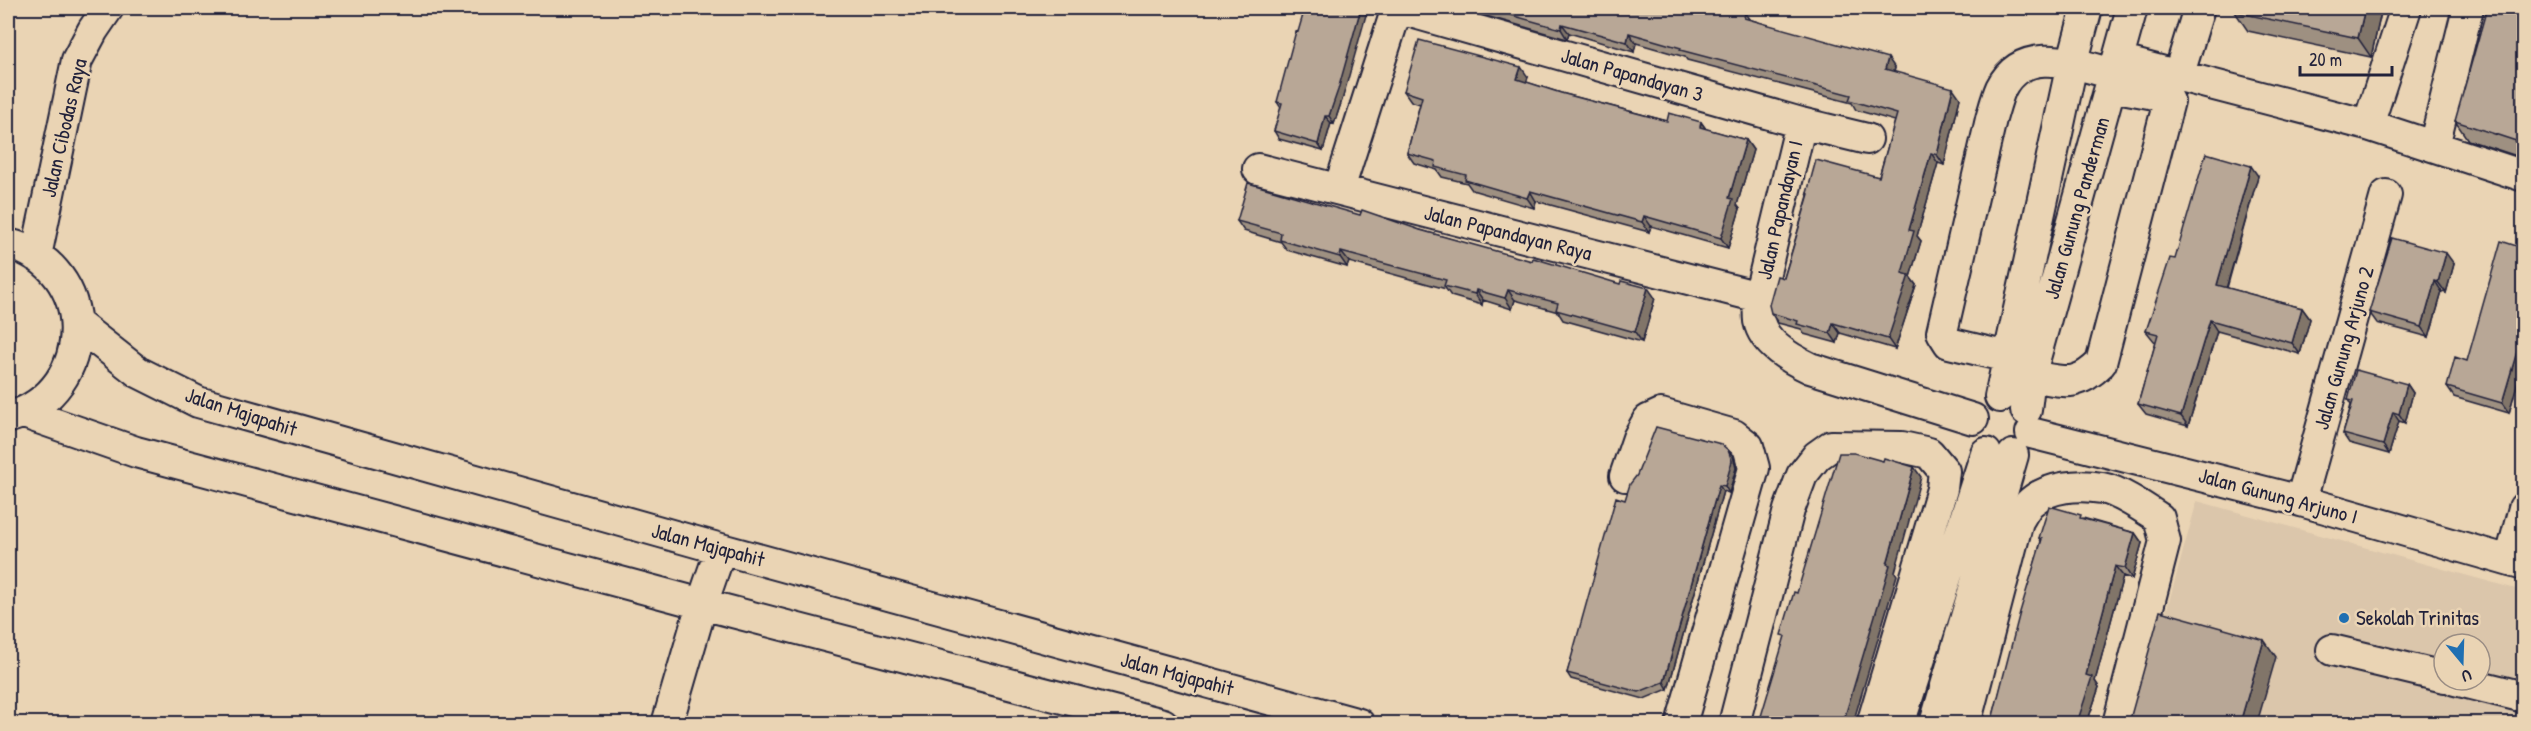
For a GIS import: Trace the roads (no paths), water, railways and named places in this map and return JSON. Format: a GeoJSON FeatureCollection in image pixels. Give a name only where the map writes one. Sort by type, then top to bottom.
{"type":"FeatureCollection","features":[{"type":"Feature","properties":{"kind":"street","name":"Jalan Cibodas Raya"},"geometry":{"type":"LineString","coordinates":[[36,256],[77,60],[108,8]]}},
{"type":"Feature","properties":{"kind":"street"},"geometry":{"type":"LineString","coordinates":[[1339,189],[1397,8]]}},
{"type":"Feature","properties":{"kind":"street","name":"Jalan Papandayan 3"},"geometry":{"type":"LineString","coordinates":[[1397,8],[1801,123],[1867,139]]}},
{"type":"Feature","properties":{"kind":"street","name":"Jalan Gunung Panderman"},"geometry":{"type":"LineString","coordinates":[[1935,723],[2011,430],[2019,367],[2072,64],[2087,8]]}},
{"type":"Feature","properties":{"kind":"street","name":"Jalan Gunung Panderman"},"geometry":{"type":"LineString","coordinates":[[2019,367],[2115,73],[2132,8]]}},
{"type":"Feature","properties":{"kind":"street"},"geometry":{"type":"LineString","coordinates":[[2178,77],[2199,8]]}},
{"type":"Feature","properties":{"kind":"street"},"geometry":{"type":"LineString","coordinates":[[2368,125],[2406,8]]}},
{"type":"Feature","properties":{"kind":"street"},"geometry":{"type":"LineString","coordinates":[[2434,146],[2468,8]]}},
{"type":"Feature","properties":{"kind":"street"},"geometry":{"type":"LineString","coordinates":[[2115,73],[2169,101],[2101,363],[2087,377],[2068,382],[1948,344],[1942,332],[1990,119],[2002,87],[2018,67],[2038,60],[2115,73],[2178,77],[2368,125],[2523,176]]}},
{"type":"Feature","properties":{"kind":"street","name":"Jalan Papandayan I"},"geometry":{"type":"LineString","coordinates":[[1759,297],[1801,123]]}},
{"type":"Feature","properties":{"kind":"street","name":"Jalan Papandayan Raya"},"geometry":{"type":"LineString","coordinates":[[1258,169],[1759,297]]}},
{"type":"Feature","properties":{"kind":"street","name":"Jalan Gunung Arjuno 2"},"geometry":{"type":"LineString","coordinates":[[2301,501],[2386,195]]}},
{"type":"Feature","properties":{"kind":"street"},"geometry":{"type":"LineString","coordinates":[[8,244],[36,256],[56,274],[70,297],[77,324],[76,346],[70,367],[58,386],[43,402],[16,416]]}},
{"type":"Feature","properties":{"kind":"street"},"geometry":{"type":"LineString","coordinates":[[1759,297],[1760,322],[1771,341],[1786,357],[1810,368],[1973,419],[1988,401],[2011,430]]}},
{"type":"Feature","properties":{"kind":"street","name":"Jalan Majapahit"},"geometry":{"type":"LineString","coordinates":[[77,324],[138,372],[198,402],[721,549],[1359,723]]}},
{"type":"Feature","properties":{"kind":"street"},"geometry":{"type":"LineString","coordinates":[[1625,476],[1638,438],[1648,420],[1661,414],[1734,435],[1748,446],[1754,468],[1682,723]]}},
{"type":"Feature","properties":{"kind":"street"},"geometry":{"type":"LineString","coordinates":[[16,416],[136,452],[702,604],[1163,723]]}},
{"type":"Feature","properties":{"kind":"street","name":"Jalan Gunung Panderman"},"geometry":{"type":"LineString","coordinates":[[1899,723],[2011,430]]}},
{"type":"Feature","properties":{"kind":"street","name":"Jalan Gunung Arjuno I"},"geometry":{"type":"LineString","coordinates":[[2011,430],[2301,501],[2517,563]]}},
{"type":"Feature","properties":{"kind":"street"},"geometry":{"type":"LineString","coordinates":[[1734,723],[1789,510],[1802,475],[1817,456],[1831,446],[1902,447],[1929,453],[1944,471],[1942,489],[1872,723]]}},
{"type":"Feature","properties":{"kind":"street"},"geometry":{"type":"LineString","coordinates":[[1965,723],[2018,521],[2030,502],[2052,489],[2080,486],[2104,488],[2142,506],[2159,518],[2165,541],[2118,723]]}},
{"type":"Feature","properties":{"kind":"street"},"geometry":{"type":"LineString","coordinates":[[2517,563],[2523,508]]}},
{"type":"Feature","properties":{"kind":"street"},"geometry":{"type":"LineString","coordinates":[[668,723],[702,604],[721,549]]}},
{"type":"Feature","properties":{"kind":"street"},"geometry":{"type":"LineString","coordinates":[[2332,650],[2432,674]]}},
{"type":"Feature","properties":{"kind":"street"},"geometry":{"type":"LineString","coordinates":[[2492,689],[2523,697]]}},
{"type":"Feature","properties":{"kind":"place","name":"Sekolah Trinitas"},"geometry":{"type":"Point","coordinates":[2344,618]}}]}
